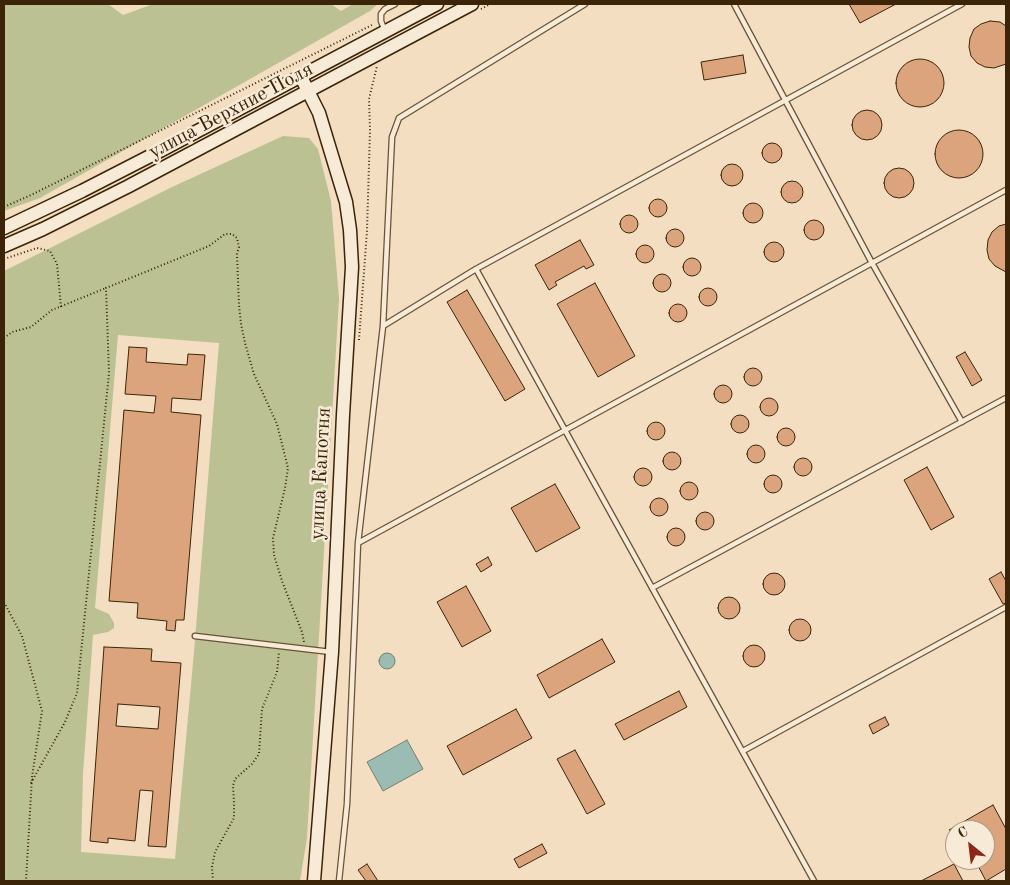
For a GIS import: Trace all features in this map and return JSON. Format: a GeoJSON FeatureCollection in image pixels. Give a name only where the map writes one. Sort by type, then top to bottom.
{"type":"FeatureCollection","features":[{"type":"Feature","properties":{"kind":"main road","name":"улица Верхние Поля"},"geometry":{"type":"LineString","coordinates":[[4,228],[90,187],[301,77],[383,26],[437,4]]}},
{"type":"Feature","properties":{"kind":"main road","name":"улица Верхние Поля"},"geometry":{"type":"LineString","coordinates":[[4,246],[43,229],[127,187],[472,4]]}},
{"type":"Feature","properties":{"kind":"main road","name":"улица Капотня"},"geometry":{"type":"LineString","coordinates":[[301,77],[319,113],[346,202],[352,268],[332,652],[314,881]]}},
{"type":"Feature","properties":{"kind":"lane"},"geometry":{"type":"LineString","coordinates":[[383,26],[381,14],[385,9],[395,4]]}},
{"type":"Feature","properties":{"kind":"lane"},"geometry":{"type":"LineString","coordinates":[[339,881],[346,804],[358,543],[383,326],[392,137],[399,118],[585,4]]}},
{"type":"Feature","properties":{"kind":"lane"},"geometry":{"type":"LineString","coordinates":[[734,4],[872,263],[962,422]]}},
{"type":"Feature","properties":{"kind":"lane"},"geometry":{"type":"LineString","coordinates":[[383,326],[476,269],[962,4]]}},
{"type":"Feature","properties":{"kind":"lane"},"geometry":{"type":"LineString","coordinates":[[358,543],[1006,190]]}},
{"type":"Feature","properties":{"kind":"lane"},"geometry":{"type":"LineString","coordinates":[[476,269],[814,881]]}},
{"type":"Feature","properties":{"kind":"lane"},"geometry":{"type":"LineString","coordinates":[[652,588],[1006,398]]}},
{"type":"Feature","properties":{"kind":"lane"},"geometry":{"type":"LineString","coordinates":[[743,751],[1006,607]]}},
{"type":"Feature","properties":{"kind":"lane"},"geometry":{"type":"LineString","coordinates":[[195,636],[332,652]]}},
{"type":"Feature","properties":{"kind":"path"},"geometry":{"type":"LineString","coordinates":[[4,208],[383,26]]}},
{"type":"Feature","properties":{"kind":"path"},"geometry":{"type":"LineString","coordinates":[[4,338],[12,332],[31,327],[52,310],[209,246],[226,234],[232,234],[237,238],[239,247],[237,254],[239,305],[243,333],[254,374],[277,424],[288,468],[273,538],[274,556],[302,632],[304,649]]}},
{"type":"Feature","properties":{"kind":"path"},"geometry":{"type":"LineString","coordinates":[[4,258],[37,248],[50,251],[57,264],[61,307]]}},
{"type":"Feature","properties":{"kind":"path"},"geometry":{"type":"LineString","coordinates":[[32,783],[65,722],[77,694],[109,373],[106,288]]}},
{"type":"Feature","properties":{"kind":"path"},"geometry":{"type":"LineString","coordinates":[[4,602],[22,636],[42,711],[32,783],[26,881]]}},
{"type":"Feature","properties":{"kind":"path"},"geometry":{"type":"LineString","coordinates":[[214,881],[212,867],[215,852],[234,818],[232,786],[235,779],[252,764],[259,754],[262,709],[277,672],[279,646]]}},
{"type":"Feature","properties":{"kind":"green space"},"geometry":{"type":"Polygon","coordinates":[[[4,4],[108,4],[123,15],[153,4],[331,4],[341,11],[353,4],[378,4],[370,11],[40,198],[4,211],[4,4]]]}},
{"type":"Feature","properties":{"kind":"green space"},"geometry":{"type":"Polygon","coordinates":[[[283,136],[309,138],[318,149],[331,201],[339,299],[307,838],[300,881],[4,881],[4,271],[170,188],[283,136]],[[118,335],[95,608],[109,614],[114,623],[114,628],[108,632],[93,635],[83,774],[81,852],[175,859],[219,343],[118,335]]]}},
{"type":"Feature","properties":{"kind":"water"},"geometry":{"type":"Polygon","coordinates":[[[384,653],[390,653],[395,658],[393,667],[384,669],[379,664],[379,658],[384,653]]]}},
{"type":"Feature","properties":{"kind":"water"},"geometry":{"type":"Polygon","coordinates":[[[407,740],[423,769],[383,791],[367,762],[407,740]]]}},
{"type":"Feature","properties":{"kind":"building"},"geometry":{"type":"Polygon","coordinates":[[[849,4],[896,4],[860,23],[849,4]]]}},
{"type":"Feature","properties":{"kind":"building"},"geometry":{"type":"Polygon","coordinates":[[[990,21],[1000,22],[1006,26],[1006,64],[994,68],[985,67],[977,63],[971,56],[969,47],[974,29],[990,21]]]}},
{"type":"Feature","properties":{"kind":"building"},"geometry":{"type":"Polygon","coordinates":[[[743,55],[746,73],[704,80],[701,62],[743,55]]]}},
{"type":"Feature","properties":{"kind":"building"},"geometry":{"type":"Polygon","coordinates":[[[920,59],[929,61],[937,66],[942,74],[944,83],[942,92],[937,100],[929,105],[920,107],[911,105],[903,100],[898,92],[896,83],[898,74],[903,66],[911,61],[920,59]]]}},
{"type":"Feature","properties":{"kind":"building"},"geometry":{"type":"Polygon","coordinates":[[[867,110],[878,114],[882,125],[878,136],[867,140],[856,136],[852,125],[856,114],[867,110]]]}},
{"type":"Feature","properties":{"kind":"building"},"geometry":{"type":"Polygon","coordinates":[[[959,130],[968,132],[976,137],[981,145],[983,154],[981,163],[976,171],[968,176],[959,178],[950,176],[942,171],[937,163],[935,154],[937,145],[942,137],[950,132],[959,130]]]}},
{"type":"Feature","properties":{"kind":"building"},"geometry":{"type":"Polygon","coordinates":[[[768,143],[776,143],[782,149],[782,157],[776,163],[768,163],[762,157],[762,149],[768,143]]]}},
{"type":"Feature","properties":{"kind":"building"},"geometry":{"type":"Polygon","coordinates":[[[732,164],[742,171],[743,175],[736,185],[732,186],[722,179],[721,175],[728,165],[732,164]]]}},
{"type":"Feature","properties":{"kind":"building"},"geometry":{"type":"Polygon","coordinates":[[[899,168],[910,172],[914,183],[910,194],[899,198],[888,194],[884,183],[888,172],[899,168]]]}},
{"type":"Feature","properties":{"kind":"building"},"geometry":{"type":"Polygon","coordinates":[[[792,181],[802,188],[803,192],[796,202],[792,203],[782,196],[781,192],[788,182],[792,181]]]}},
{"type":"Feature","properties":{"kind":"building"},"geometry":{"type":"Polygon","coordinates":[[[658,199],[664,202],[667,208],[664,214],[658,217],[652,214],[649,208],[652,202],[658,199]]]}},
{"type":"Feature","properties":{"kind":"building"},"geometry":{"type":"Polygon","coordinates":[[[749,203],[757,203],[763,209],[763,217],[757,223],[749,223],[743,217],[743,209],[749,203]]]}},
{"type":"Feature","properties":{"kind":"building"},"geometry":{"type":"Polygon","coordinates":[[[629,215],[635,218],[638,224],[635,230],[629,233],[623,230],[620,224],[623,218],[629,215]]]}},
{"type":"Feature","properties":{"kind":"building"},"geometry":{"type":"Polygon","coordinates":[[[810,220],[818,220],[824,226],[824,234],[818,240],[810,240],[804,234],[804,226],[810,220]]]}},
{"type":"Feature","properties":{"kind":"building"},"geometry":{"type":"Polygon","coordinates":[[[1006,224],[1006,272],[995,266],[989,259],[987,250],[988,240],[992,232],[999,226],[1006,224]]]}},
{"type":"Feature","properties":{"kind":"building"},"geometry":{"type":"Polygon","coordinates":[[[675,229],[681,232],[684,238],[681,244],[675,247],[669,244],[666,238],[669,232],[675,229]]]}},
{"type":"Feature","properties":{"kind":"building"},"geometry":{"type":"Polygon","coordinates":[[[580,240],[594,265],[586,269],[584,266],[555,282],[557,285],[549,290],[535,265],[580,240]]]}},
{"type":"Feature","properties":{"kind":"building"},"geometry":{"type":"Polygon","coordinates":[[[770,242],[778,242],[784,248],[784,256],[778,262],[770,262],[764,256],[764,248],[770,242]]]}},
{"type":"Feature","properties":{"kind":"building"},"geometry":{"type":"Polygon","coordinates":[[[645,245],[651,248],[654,254],[651,260],[645,263],[639,260],[636,254],[639,248],[645,245]]]}},
{"type":"Feature","properties":{"kind":"building"},"geometry":{"type":"Polygon","coordinates":[[[692,258],[698,261],[701,267],[698,273],[692,276],[686,273],[683,267],[686,261],[692,258]]]}},
{"type":"Feature","properties":{"kind":"building"},"geometry":{"type":"Polygon","coordinates":[[[662,274],[668,277],[671,283],[668,289],[662,292],[656,289],[653,283],[656,277],[662,274]]]}},
{"type":"Feature","properties":{"kind":"building"},"geometry":{"type":"Polygon","coordinates":[[[595,283],[635,356],[598,377],[557,304],[595,283]]]}},
{"type":"Feature","properties":{"kind":"building"},"geometry":{"type":"Polygon","coordinates":[[[708,288],[714,291],[717,297],[714,303],[708,306],[702,303],[699,297],[702,291],[708,288]]]}},
{"type":"Feature","properties":{"kind":"building"},"geometry":{"type":"Polygon","coordinates":[[[467,290],[525,389],[505,401],[447,302],[467,290]]]}},
{"type":"Feature","properties":{"kind":"building"},"geometry":{"type":"Polygon","coordinates":[[[678,304],[684,307],[687,313],[684,319],[678,322],[672,319],[669,313],[672,307],[678,304]]]}},
{"type":"Feature","properties":{"kind":"building"},"geometry":{"type":"Polygon","coordinates":[[[129,347],[147,348],[146,362],[187,365],[188,354],[205,355],[201,400],[172,398],[171,412],[201,415],[184,620],[176,620],[175,631],[166,630],[167,621],[137,618],[138,603],[109,601],[124,410],[154,413],[156,396],[125,394],[129,347]]]}},
{"type":"Feature","properties":{"kind":"building"},"geometry":{"type":"Polygon","coordinates":[[[965,352],[982,380],[972,386],[956,357],[965,352]]]}},
{"type":"Feature","properties":{"kind":"building"},"geometry":{"type":"Polygon","coordinates":[[[753,368],[759,371],[762,377],[759,383],[753,386],[747,383],[744,377],[747,371],[753,368]]]}},
{"type":"Feature","properties":{"kind":"building"},"geometry":{"type":"Polygon","coordinates":[[[723,385],[729,388],[732,394],[729,400],[723,403],[717,400],[714,394],[717,388],[723,385]]]}},
{"type":"Feature","properties":{"kind":"building"},"geometry":{"type":"Polygon","coordinates":[[[769,398],[775,401],[778,407],[775,413],[769,416],[763,413],[760,407],[763,401],[769,398]]]}},
{"type":"Feature","properties":{"kind":"building"},"geometry":{"type":"Polygon","coordinates":[[[740,415],[746,418],[749,424],[746,430],[740,433],[734,430],[731,424],[734,418],[740,415]]]}},
{"type":"Feature","properties":{"kind":"building"},"geometry":{"type":"Polygon","coordinates":[[[656,422],[662,425],[665,431],[662,437],[656,440],[650,437],[647,431],[650,425],[656,422]]]}},
{"type":"Feature","properties":{"kind":"building"},"geometry":{"type":"Polygon","coordinates":[[[786,428],[792,431],[795,437],[792,443],[786,446],[780,443],[777,437],[780,431],[786,428]]]}},
{"type":"Feature","properties":{"kind":"building"},"geometry":{"type":"Polygon","coordinates":[[[756,445],[762,448],[765,454],[762,460],[756,463],[750,460],[747,454],[750,448],[756,445]]]}},
{"type":"Feature","properties":{"kind":"building"},"geometry":{"type":"Polygon","coordinates":[[[672,452],[678,455],[681,461],[678,467],[672,470],[666,467],[663,461],[666,455],[672,452]]]}},
{"type":"Feature","properties":{"kind":"building"},"geometry":{"type":"Polygon","coordinates":[[[803,458],[809,461],[812,467],[809,473],[803,476],[797,473],[794,467],[797,461],[803,458]]]}},
{"type":"Feature","properties":{"kind":"building"},"geometry":{"type":"Polygon","coordinates":[[[927,467],[954,517],[931,530],[904,480],[927,467]]]}},
{"type":"Feature","properties":{"kind":"building"},"geometry":{"type":"Polygon","coordinates":[[[643,468],[649,471],[652,477],[649,483],[643,486],[637,483],[634,477],[637,471],[643,468]]]}},
{"type":"Feature","properties":{"kind":"building"},"geometry":{"type":"Polygon","coordinates":[[[773,475],[779,478],[782,484],[779,490],[773,493],[767,490],[764,484],[767,478],[773,475]]]}},
{"type":"Feature","properties":{"kind":"building"},"geometry":{"type":"Polygon","coordinates":[[[689,482],[695,485],[698,491],[695,497],[689,500],[683,497],[680,491],[683,485],[689,482]]]}},
{"type":"Feature","properties":{"kind":"building"},"geometry":{"type":"Polygon","coordinates":[[[555,484],[580,528],[536,552],[511,508],[555,484]]]}},
{"type":"Feature","properties":{"kind":"building"},"geometry":{"type":"Polygon","coordinates":[[[659,498],[665,501],[668,507],[665,513],[659,516],[653,513],[650,507],[653,501],[659,498]]]}},
{"type":"Feature","properties":{"kind":"building"},"geometry":{"type":"Polygon","coordinates":[[[705,512],[711,515],[714,521],[711,527],[705,530],[699,527],[696,521],[699,515],[705,512]]]}},
{"type":"Feature","properties":{"kind":"building"},"geometry":{"type":"Polygon","coordinates":[[[676,528],[682,531],[685,537],[682,543],[676,546],[670,543],[667,537],[670,531],[676,528]]]}},
{"type":"Feature","properties":{"kind":"building"},"geometry":{"type":"Polygon","coordinates":[[[488,557],[492,565],[481,572],[476,564],[488,557]]]}},
{"type":"Feature","properties":{"kind":"building"},"geometry":{"type":"Polygon","coordinates":[[[1001,572],[1006,581],[1006,603],[1003,604],[989,579],[1001,572]]]}},
{"type":"Feature","properties":{"kind":"building"},"geometry":{"type":"Polygon","coordinates":[[[774,573],[782,576],[785,584],[782,592],[774,595],[766,592],[763,584],[766,576],[774,573]]]}},
{"type":"Feature","properties":{"kind":"building"},"geometry":{"type":"Polygon","coordinates":[[[466,586],[491,631],[462,647],[437,602],[466,586]]]}},
{"type":"Feature","properties":{"kind":"building"},"geometry":{"type":"Polygon","coordinates":[[[729,597],[737,600],[740,608],[737,616],[729,619],[721,616],[718,608],[721,600],[729,597]]]}},
{"type":"Feature","properties":{"kind":"building"},"geometry":{"type":"Polygon","coordinates":[[[800,619],[808,622],[811,630],[808,638],[800,641],[792,638],[789,630],[792,622],[800,619]]]}},
{"type":"Feature","properties":{"kind":"building"},"geometry":{"type":"Polygon","coordinates":[[[602,639],[615,662],[549,698],[537,675],[602,639]]]}},
{"type":"Feature","properties":{"kind":"building"},"geometry":{"type":"Polygon","coordinates":[[[754,645],[762,648],[765,656],[762,664],[754,667],[746,664],[743,656],[746,648],[754,645]]]}},
{"type":"Feature","properties":{"kind":"building"},"geometry":{"type":"Polygon","coordinates":[[[104,647],[152,649],[151,661],[181,663],[166,847],[148,846],[153,791],[140,790],[135,841],[108,838],[108,843],[90,841],[104,647]],[[118,704],[116,726],[158,729],[160,707],[118,704]]]}},
{"type":"Feature","properties":{"kind":"building"},"geometry":{"type":"Polygon","coordinates":[[[679,691],[687,707],[624,740],[615,724],[679,691]]]}},
{"type":"Feature","properties":{"kind":"building"},"geometry":{"type":"Polygon","coordinates":[[[516,709],[532,738],[463,775],[447,746],[516,709]]]}},
{"type":"Feature","properties":{"kind":"building"},"geometry":{"type":"Polygon","coordinates":[[[885,717],[889,725],[873,734],[869,725],[885,717]]]}},
{"type":"Feature","properties":{"kind":"building"},"geometry":{"type":"Polygon","coordinates":[[[575,750],[605,804],[587,814],[557,759],[575,750]]]}},
{"type":"Feature","properties":{"kind":"building"},"geometry":{"type":"Polygon","coordinates":[[[993,805],[1006,829],[1006,869],[986,881],[980,870],[995,870],[995,820],[967,820],[993,805]]]}},
{"type":"Feature","properties":{"kind":"building"},"geometry":{"type":"Polygon","coordinates":[[[542,844],[547,853],[519,868],[514,859],[542,844]]]}},
{"type":"Feature","properties":{"kind":"building"},"geometry":{"type":"Polygon","coordinates":[[[367,864],[378,881],[366,881],[358,870],[367,864]]]}},
{"type":"Feature","properties":{"kind":"building"},"geometry":{"type":"Polygon","coordinates":[[[945,869],[957,870],[963,881],[921,881],[945,869]]]}}]}
